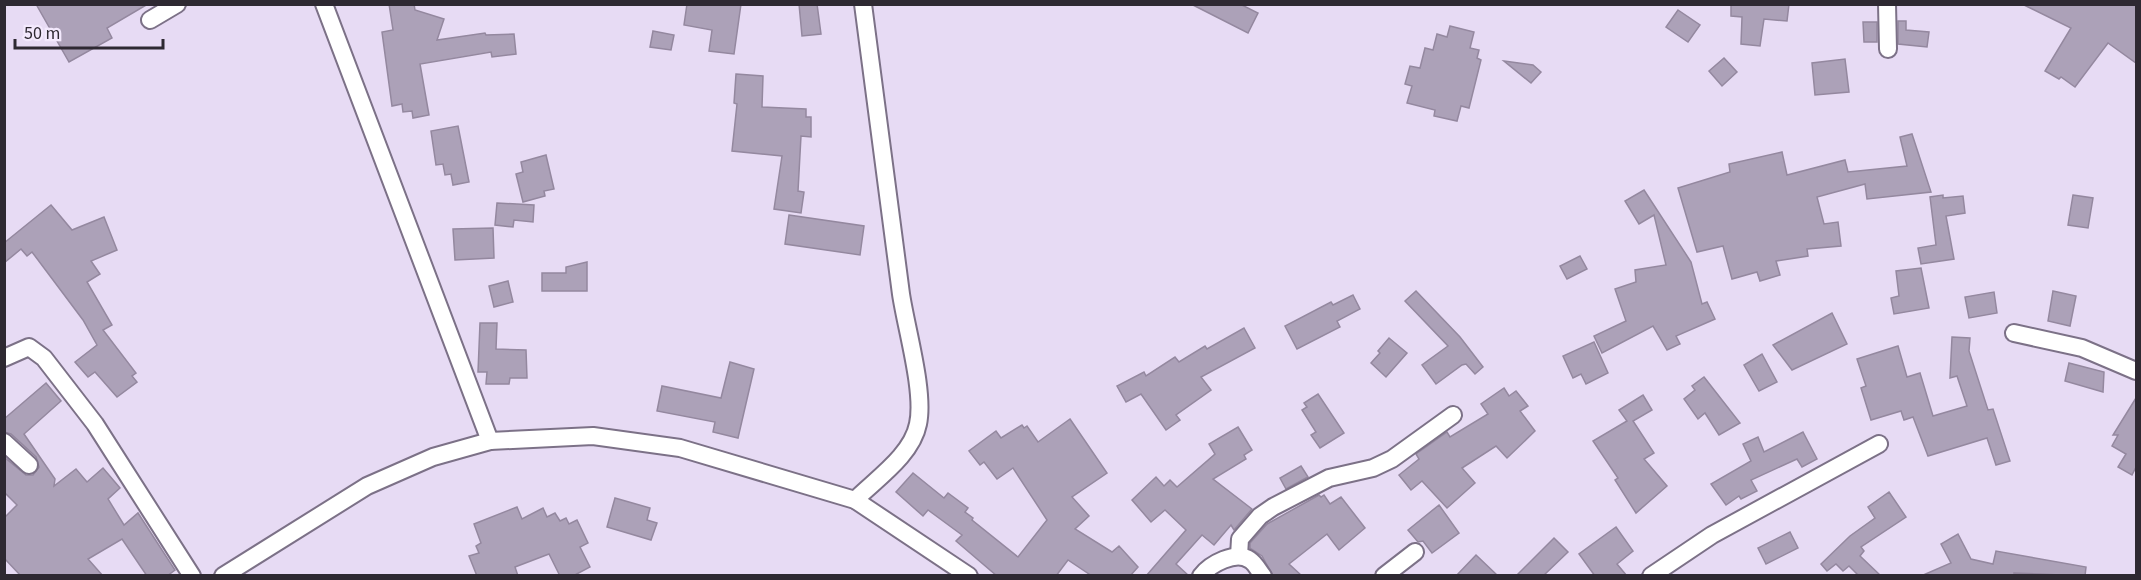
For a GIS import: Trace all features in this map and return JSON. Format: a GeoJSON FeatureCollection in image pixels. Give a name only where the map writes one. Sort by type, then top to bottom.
{"type":"FeatureCollection","features":[{"type":"Feature","properties":{"kind":"street"},"geometry":{"type":"LineString","coordinates":[[150,20],[177,4]]}},
{"type":"Feature","properties":{"kind":"street"},"geometry":{"type":"LineString","coordinates":[[324,4],[490,441]]}},
{"type":"Feature","properties":{"kind":"street"},"geometry":{"type":"LineString","coordinates":[[855,500],[904,452],[914,438],[919,423],[918,395],[863,4]]}},
{"type":"Feature","properties":{"kind":"street"},"geometry":{"type":"LineString","coordinates":[[1887,4],[1888,49]]}},
{"type":"Feature","properties":{"kind":"street"},"geometry":{"type":"LineString","coordinates":[[2014,333],[2082,348],[2136,371]]}},
{"type":"Feature","properties":{"kind":"street"},"geometry":{"type":"LineString","coordinates":[[4,358],[29,347],[44,358],[95,424],[192,576]]}},
{"type":"Feature","properties":{"kind":"street"},"geometry":{"type":"LineString","coordinates":[[1239,556],[1240,539],[1260,516],[1273,507],[1329,477],[1373,468],[1392,459],[1453,415]]}},
{"type":"Feature","properties":{"kind":"street"},"geometry":{"type":"LineString","coordinates":[[223,576],[367,486],[433,457],[490,441],[593,436],[681,448],[855,500],[969,576]]}},
{"type":"Feature","properties":{"kind":"street"},"geometry":{"type":"LineString","coordinates":[[4,442],[29,465]]}},
{"type":"Feature","properties":{"kind":"street"},"geometry":{"type":"LineString","coordinates":[[1652,576],[1712,535],[1879,444]]}},
{"type":"Feature","properties":{"kind":"street"},"geometry":{"type":"LineString","coordinates":[[1384,576],[1415,552]]}},
{"type":"Feature","properties":{"kind":"street"},"geometry":{"type":"LineString","coordinates":[[1201,576],[1209,566],[1239,556],[1250,560],[1263,576]]}},
{"type":"Feature","properties":{"kind":"building"},"geometry":{"type":"Polygon","coordinates":[[[36,4],[148,4],[107,28],[112,38],[69,62],[36,4]]]}},
{"type":"Feature","properties":{"kind":"building"},"geometry":{"type":"Polygon","coordinates":[[[389,4],[414,4],[415,10],[444,19],[437,40],[485,33],[486,35],[514,34],[516,54],[492,57],[491,52],[420,64],[429,115],[413,118],[412,111],[403,112],[402,104],[392,106],[382,32],[393,30],[389,4]]]}},
{"type":"Feature","properties":{"kind":"building"},"geometry":{"type":"Polygon","coordinates":[[[687,4],[741,4],[734,54],[709,51],[712,30],[684,25],[687,4]]]}},
{"type":"Feature","properties":{"kind":"building"},"geometry":{"type":"Polygon","coordinates":[[[799,4],[817,4],[821,34],[802,36],[799,4]]]}},
{"type":"Feature","properties":{"kind":"building"},"geometry":{"type":"Polygon","coordinates":[[[1191,4],[1240,4],[1258,13],[1248,33],[1191,4]]]}},
{"type":"Feature","properties":{"kind":"building"},"geometry":{"type":"Polygon","coordinates":[[[1731,4],[1789,4],[1787,21],[1764,19],[1760,46],[1741,44],[1742,17],[1731,16],[1731,4]]]}},
{"type":"Feature","properties":{"kind":"building"},"geometry":{"type":"Polygon","coordinates":[[[2022,4],[2136,4],[2136,63],[2108,43],[2075,87],[2061,77],[2059,79],[2045,71],[2071,28],[2022,4]]]}},
{"type":"Feature","properties":{"kind":"building"},"geometry":{"type":"Polygon","coordinates":[[[1678,10],[1700,25],[1688,42],[1666,27],[1678,10]]]}},
{"type":"Feature","properties":{"kind":"building"},"geometry":{"type":"Polygon","coordinates":[[[1898,21],[1906,21],[1906,30],[1929,32],[1927,47],[1898,44],[1898,21]]]}},
{"type":"Feature","properties":{"kind":"building"},"geometry":{"type":"Polygon","coordinates":[[[1863,22],[1877,22],[1877,42],[1864,42],[1863,22]]]}},
{"type":"Feature","properties":{"kind":"building"},"geometry":{"type":"Polygon","coordinates":[[[1450,26],[1474,32],[1470,48],[1479,50],[1477,58],[1481,60],[1469,108],[1461,106],[1457,121],[1434,116],[1435,110],[1407,103],[1412,86],[1405,84],[1410,66],[1420,68],[1425,48],[1433,50],[1437,34],[1447,37],[1450,26]]]}},
{"type":"Feature","properties":{"kind":"building"},"geometry":{"type":"Polygon","coordinates":[[[653,31],[674,35],[671,50],[650,47],[653,31]]]}},
{"type":"Feature","properties":{"kind":"building"},"geometry":{"type":"Polygon","coordinates":[[[1724,58],[1737,72],[1722,86],[1709,71],[1724,58]]]}},
{"type":"Feature","properties":{"kind":"building"},"geometry":{"type":"Polygon","coordinates":[[[1845,59],[1849,92],[1815,95],[1812,63],[1845,59]]]}},
{"type":"Feature","properties":{"kind":"building"},"geometry":{"type":"Polygon","coordinates":[[[1504,61],[1533,65],[1541,72],[1531,83],[1504,61]]]}},
{"type":"Feature","properties":{"kind":"building"},"geometry":{"type":"Polygon","coordinates":[[[736,74],[763,76],[762,107],[806,109],[806,117],[811,117],[811,137],[801,136],[798,191],[804,192],[801,213],[774,209],[782,156],[732,151],[737,104],[734,103],[736,74]]]}},
{"type":"Feature","properties":{"kind":"building"},"geometry":{"type":"Polygon","coordinates":[[[458,126],[469,182],[453,185],[451,174],[445,175],[443,164],[436,165],[431,131],[458,126]]]}},
{"type":"Feature","properties":{"kind":"building"},"geometry":{"type":"Polygon","coordinates":[[[1912,134],[1931,192],[1867,199],[1865,184],[1817,197],[1824,224],[1838,222],[1841,246],[1807,249],[1808,256],[1776,261],[1780,275],[1760,281],[1757,272],[1732,279],[1723,246],[1697,252],[1678,188],[1730,172],[1729,164],[1782,152],[1787,175],[1845,160],[1848,172],[1907,166],[1900,137],[1912,134]]]}},
{"type":"Feature","properties":{"kind":"building"},"geometry":{"type":"Polygon","coordinates":[[[546,155],[554,189],[544,191],[545,196],[523,202],[516,174],[523,172],[521,162],[546,155]]]}},
{"type":"Feature","properties":{"kind":"building"},"geometry":{"type":"Polygon","coordinates":[[[1644,190],[1691,262],[1702,304],[1707,302],[1715,319],[1676,336],[1680,344],[1667,350],[1653,326],[1602,353],[1594,336],[1626,321],[1615,289],[1636,282],[1635,270],[1666,265],[1654,215],[1639,224],[1625,201],[1644,190]]]}},
{"type":"Feature","properties":{"kind":"building"},"geometry":{"type":"Polygon","coordinates":[[[1943,195],[1943,198],[1963,196],[1965,213],[1946,216],[1954,259],[1921,264],[1918,248],[1936,245],[1930,197],[1943,195]]]}},
{"type":"Feature","properties":{"kind":"building"},"geometry":{"type":"Polygon","coordinates":[[[2073,195],[2093,198],[2088,228],[2068,225],[2073,195]]]}},
{"type":"Feature","properties":{"kind":"building"},"geometry":{"type":"Polygon","coordinates":[[[497,203],[534,205],[533,222],[514,220],[513,227],[495,225],[497,203]]]}},
{"type":"Feature","properties":{"kind":"building"},"geometry":{"type":"Polygon","coordinates":[[[51,205],[72,230],[104,217],[117,250],[91,261],[100,274],[87,282],[112,325],[103,330],[136,373],[132,376],[137,382],[117,397],[95,372],[88,377],[75,362],[97,345],[83,320],[32,252],[27,256],[21,249],[4,263],[4,243],[51,205]]]}},
{"type":"Feature","properties":{"kind":"building"},"geometry":{"type":"Polygon","coordinates":[[[789,215],[864,226],[860,255],[785,244],[789,215]]]}},
{"type":"Feature","properties":{"kind":"building"},"geometry":{"type":"Polygon","coordinates":[[[493,228],[494,258],[455,260],[453,229],[493,228]]]}},
{"type":"Feature","properties":{"kind":"building"},"geometry":{"type":"Polygon","coordinates":[[[1580,256],[1587,269],[1567,279],[1560,266],[1580,256]]]}},
{"type":"Feature","properties":{"kind":"building"},"geometry":{"type":"Polygon","coordinates":[[[587,262],[587,291],[542,291],[542,273],[566,273],[566,267],[587,262]]]}},
{"type":"Feature","properties":{"kind":"building"},"geometry":{"type":"Polygon","coordinates":[[[1921,268],[1929,308],[1894,314],[1891,298],[1899,296],[1896,271],[1921,268]]]}},
{"type":"Feature","properties":{"kind":"building"},"geometry":{"type":"Polygon","coordinates":[[[508,281],[513,302],[494,307],[489,286],[508,281]]]}},
{"type":"Feature","properties":{"kind":"building"},"geometry":{"type":"Polygon","coordinates":[[[1416,291],[1460,337],[1483,367],[1475,374],[1466,364],[1462,365],[1436,384],[1422,365],[1448,346],[1405,301],[1416,291]]]}},
{"type":"Feature","properties":{"kind":"building"},"geometry":{"type":"Polygon","coordinates":[[[2053,291],[2076,296],[2070,326],[2048,321],[2053,291]]]}},
{"type":"Feature","properties":{"kind":"building"},"geometry":{"type":"Polygon","coordinates":[[[1994,292],[1997,313],[1969,318],[1965,297],[1994,292]]]}},
{"type":"Feature","properties":{"kind":"building"},"geometry":{"type":"Polygon","coordinates":[[[1353,295],[1360,309],[1337,321],[1340,327],[1297,349],[1285,326],[1331,302],[1333,305],[1353,295]]]}},
{"type":"Feature","properties":{"kind":"building"},"geometry":{"type":"Polygon","coordinates":[[[1832,313],[1847,344],[1792,370],[1773,345],[1832,313]]]}},
{"type":"Feature","properties":{"kind":"building"},"geometry":{"type":"Polygon","coordinates":[[[480,323],[497,323],[496,349],[526,350],[527,378],[510,378],[509,384],[486,384],[487,372],[478,372],[480,323]]]}},
{"type":"Feature","properties":{"kind":"building"},"geometry":{"type":"Polygon","coordinates":[[[1244,328],[1255,348],[1201,377],[1211,390],[1176,415],[1180,420],[1166,430],[1141,394],[1126,402],[1117,386],[1144,372],[1146,376],[1175,357],[1179,362],[1205,346],[1207,349],[1244,328]]]}},
{"type":"Feature","properties":{"kind":"building"},"geometry":{"type":"Polygon","coordinates":[[[1952,337],[1970,338],[1969,351],[1988,410],[1993,409],[2010,461],[1996,465],[1987,438],[1928,456],[1913,417],[1904,420],[1901,411],[1871,420],[1861,388],[1866,386],[1857,359],[1898,346],[1907,377],[1920,373],[1933,416],[1967,406],[1957,376],[1950,378],[1952,337]]]}},
{"type":"Feature","properties":{"kind":"building"},"geometry":{"type":"Polygon","coordinates":[[[1389,338],[1407,353],[1386,377],[1371,363],[1389,338]]]}},
{"type":"Feature","properties":{"kind":"building"},"geometry":{"type":"Polygon","coordinates":[[[1594,342],[1608,373],[1586,384],[1581,374],[1573,378],[1563,356],[1594,342]]]}},
{"type":"Feature","properties":{"kind":"building"},"geometry":{"type":"Polygon","coordinates":[[[1762,354],[1777,382],[1759,391],[1744,365],[1762,354]]]}},
{"type":"Feature","properties":{"kind":"building"},"geometry":{"type":"Polygon","coordinates":[[[730,362],[754,369],[738,438],[713,432],[715,422],[657,411],[662,386],[721,398],[730,362]]]}},
{"type":"Feature","properties":{"kind":"building"},"geometry":{"type":"Polygon","coordinates":[[[2069,363],[2104,372],[2103,392],[2065,381],[2069,363]]]}},
{"type":"Feature","properties":{"kind":"building"},"geometry":{"type":"Polygon","coordinates":[[[1704,377],[1740,423],[1719,435],[1705,413],[1698,419],[1684,399],[1695,390],[1692,386],[1704,377]]]}},
{"type":"Feature","properties":{"kind":"building"},"geometry":{"type":"Polygon","coordinates":[[[46,383],[61,401],[24,434],[55,479],[54,486],[76,469],[87,482],[103,468],[120,488],[108,499],[124,525],[138,513],[175,570],[167,576],[147,576],[122,539],[88,559],[103,576],[21,576],[4,558],[4,518],[17,505],[4,492],[4,457],[26,475],[33,475],[39,467],[36,457],[11,434],[4,432],[4,419],[46,383]]]}},
{"type":"Feature","properties":{"kind":"building"},"geometry":{"type":"Polygon","coordinates":[[[1504,388],[1509,396],[1516,391],[1528,406],[1520,411],[1535,431],[1507,458],[1496,446],[1462,468],[1475,483],[1447,508],[1422,481],[1411,490],[1399,475],[1419,459],[1416,454],[1447,432],[1450,437],[1488,414],[1481,404],[1504,388]]]}},
{"type":"Feature","properties":{"kind":"building"},"geometry":{"type":"Polygon","coordinates":[[[1318,394],[1344,433],[1320,448],[1311,435],[1316,432],[1302,410],[1307,407],[1304,403],[1318,394]]]}},
{"type":"Feature","properties":{"kind":"building"},"geometry":{"type":"Polygon","coordinates":[[[1643,395],[1652,410],[1633,421],[1654,453],[1644,459],[1667,486],[1636,513],[1615,480],[1618,478],[1593,441],[1627,421],[1619,410],[1643,395]]]}},
{"type":"Feature","properties":{"kind":"building"},"geometry":{"type":"Polygon","coordinates":[[[2136,398],[2136,467],[2132,475],[2118,467],[2126,454],[2112,446],[2118,435],[2113,435],[2136,398]]]}},
{"type":"Feature","properties":{"kind":"building"},"geometry":{"type":"Polygon","coordinates":[[[1070,419],[1107,473],[1072,497],[1089,516],[1075,529],[1112,552],[1119,546],[1138,567],[1130,576],[1092,576],[1068,560],[1056,576],[997,576],[956,541],[962,535],[928,510],[923,516],[896,492],[913,473],[944,498],[948,493],[968,508],[965,512],[973,518],[972,520],[1018,557],[1047,520],[1013,468],[997,479],[984,462],[980,465],[969,451],[996,431],[1001,438],[1022,425],[1024,428],[1027,426],[1038,442],[1070,419]]]}},
{"type":"Feature","properties":{"kind":"building"},"geometry":{"type":"Polygon","coordinates":[[[1238,427],[1252,450],[1244,455],[1246,459],[1213,479],[1252,509],[1234,530],[1231,525],[1214,545],[1202,535],[1176,564],[1189,576],[1146,576],[1186,530],[1165,510],[1151,522],[1132,500],[1156,477],[1164,486],[1170,480],[1177,487],[1215,454],[1209,444],[1238,427]]]}},
{"type":"Feature","properties":{"kind":"building"},"geometry":{"type":"Polygon","coordinates":[[[1803,432],[1817,459],[1802,467],[1797,459],[1751,480],[1757,491],[1741,499],[1739,496],[1726,505],[1711,484],[1751,461],[1743,444],[1758,437],[1764,452],[1803,432]]]}},
{"type":"Feature","properties":{"kind":"building"},"geometry":{"type":"Polygon","coordinates":[[[1301,466],[1308,477],[1286,489],[1280,478],[1301,466]]]}},
{"type":"Feature","properties":{"kind":"building"},"geometry":{"type":"Polygon","coordinates":[[[1889,492],[1906,517],[1861,547],[1864,551],[1860,556],[1881,576],[1859,576],[1849,566],[1843,571],[1836,564],[1827,571],[1821,564],[1850,536],[1875,518],[1868,507],[1889,492]]]}},
{"type":"Feature","properties":{"kind":"building"},"geometry":{"type":"Polygon","coordinates":[[[1319,495],[1321,497],[1324,495],[1330,504],[1341,497],[1365,528],[1339,550],[1327,534],[1289,564],[1302,576],[1273,576],[1262,556],[1250,548],[1250,543],[1267,524],[1319,495]]]}},
{"type":"Feature","properties":{"kind":"building"},"geometry":{"type":"Polygon","coordinates":[[[615,498],[650,508],[647,520],[657,523],[651,540],[607,527],[615,498]]]}},
{"type":"Feature","properties":{"kind":"building"},"geometry":{"type":"Polygon","coordinates":[[[1439,505],[1459,533],[1432,553],[1423,541],[1418,542],[1408,530],[1439,505]]]}},
{"type":"Feature","properties":{"kind":"building"},"geometry":{"type":"Polygon","coordinates":[[[517,507],[522,519],[543,508],[547,517],[555,513],[560,521],[566,518],[569,524],[577,520],[588,543],[580,547],[590,567],[573,576],[560,576],[549,554],[515,567],[518,576],[477,576],[469,556],[479,553],[476,546],[481,543],[474,524],[517,507]]]}},
{"type":"Feature","properties":{"kind":"building"},"geometry":{"type":"Polygon","coordinates":[[[1616,527],[1633,551],[1617,564],[1627,576],[1595,576],[1579,554],[1616,527]]]}},
{"type":"Feature","properties":{"kind":"building"},"geometry":{"type":"Polygon","coordinates":[[[1790,532],[1798,548],[1766,564],[1758,548],[1790,532]]]}},
{"type":"Feature","properties":{"kind":"building"},"geometry":{"type":"Polygon","coordinates":[[[1958,534],[1971,559],[1993,564],[1996,551],[2086,567],[2085,576],[2014,573],[2014,576],[1921,576],[1951,563],[1941,544],[1958,534]]]}},
{"type":"Feature","properties":{"kind":"building"},"geometry":{"type":"Polygon","coordinates":[[[1554,538],[1568,552],[1543,576],[1516,576],[1554,538]]]}},
{"type":"Feature","properties":{"kind":"building"},"geometry":{"type":"Polygon","coordinates":[[[1476,555],[1498,576],[1456,576],[1476,555]]]}}]}
